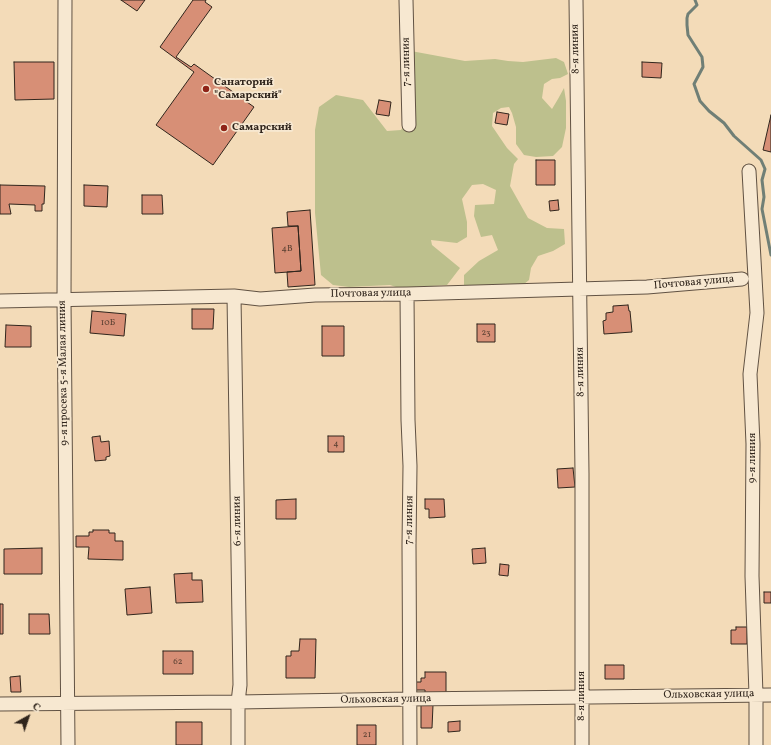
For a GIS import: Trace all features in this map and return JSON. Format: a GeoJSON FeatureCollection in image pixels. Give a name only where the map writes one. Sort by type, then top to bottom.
{"type":"FeatureCollection","features":[{"type":"Feature","properties":{"kind":"street","name":"9-я просека 5-я Малая линия"},"geometry":{"type":"LineString","coordinates":[[65,0],[64,300],[68,745]]}},
{"type":"Feature","properties":{"kind":"street","name":"7-я линия"},"geometry":{"type":"LineString","coordinates":[[406,0],[409,125]]}},
{"type":"Feature","properties":{"kind":"street","name":"8-я линия"},"geometry":{"type":"LineString","coordinates":[[576,0],[582,473],[582,745]]}},
{"type":"Feature","properties":{"kind":"street","name":"9-я линия"},"geometry":{"type":"LineString","coordinates":[[749,171],[757,313],[750,374],[753,444],[752,576],[756,745]]}},
{"type":"Feature","properties":{"kind":"street","name":"Почтовая улица"},"geometry":{"type":"LineString","coordinates":[[0,301],[234,296],[260,300],[315,295],[647,287],[742,279]]}},
{"type":"Feature","properties":{"kind":"street","name":"7-я линия"},"geometry":{"type":"LineString","coordinates":[[406,294],[410,466],[410,745]]}},
{"type":"Feature","properties":{"kind":"street","name":"6-я линия"},"geometry":{"type":"LineString","coordinates":[[234,296],[240,685],[238,702],[238,745]]}},
{"type":"Feature","properties":{"kind":"street","name":"Ольховская улица"},"geometry":{"type":"LineString","coordinates":[[0,704],[771,695]]}},
{"type":"Feature","properties":{"kind":"green space"},"geometry":{"type":"Polygon","coordinates":[[[411,51],[465,61],[495,59],[523,62],[556,58],[564,62],[568,74],[560,78],[552,79],[544,84],[542,98],[552,109],[564,88],[566,101],[566,128],[562,147],[553,156],[536,157],[524,155],[516,144],[516,127],[509,107],[501,108],[493,113],[492,126],[507,148],[518,159],[514,164],[510,186],[528,218],[547,228],[564,229],[565,244],[553,251],[538,256],[531,268],[529,280],[518,289],[464,289],[464,275],[479,261],[498,250],[492,235],[481,237],[474,216],[475,205],[494,204],[496,190],[483,184],[472,185],[462,199],[467,222],[467,237],[457,243],[431,240],[432,245],[460,268],[447,285],[399,288],[390,285],[349,287],[333,285],[321,275],[315,213],[315,130],[319,107],[336,95],[363,100],[387,131],[401,130],[410,116],[402,92],[400,64],[411,51]]]}},
{"type":"Feature","properties":{"kind":"building"},"geometry":{"type":"Polygon","coordinates":[[[121,0],[145,0],[137,11],[121,0]]]}},
{"type":"Feature","properties":{"kind":"building","name":"Санаторий \"Самарский\""},"geometry":{"type":"Polygon","coordinates":[[[193,0],[206,0],[205,2],[212,7],[176,57],[191,67],[194,64],[254,107],[213,165],[156,125],[194,72],[160,47],[193,0]]]}},
{"type":"Feature","properties":{"kind":"building"},"geometry":{"type":"Polygon","coordinates":[[[14,62],[54,62],[54,99],[15,100],[14,62]]]}},
{"type":"Feature","properties":{"kind":"building"},"geometry":{"type":"Polygon","coordinates":[[[642,62],[662,63],[661,78],[642,77],[642,62]]]}},
{"type":"Feature","properties":{"kind":"building"},"geometry":{"type":"Polygon","coordinates":[[[379,100],[391,102],[389,116],[376,114],[379,100]]]}},
{"type":"Feature","properties":{"kind":"building"},"geometry":{"type":"Polygon","coordinates":[[[497,112],[509,114],[507,125],[495,123],[497,112]]]}},
{"type":"Feature","properties":{"kind":"building"},"geometry":{"type":"Polygon","coordinates":[[[771,115],[771,152],[763,150],[771,115]]]}},
{"type":"Feature","properties":{"kind":"building"},"geometry":{"type":"Polygon","coordinates":[[[536,160],[555,160],[555,185],[536,185],[536,160]]]}},
{"type":"Feature","properties":{"kind":"building"},"geometry":{"type":"Polygon","coordinates":[[[0,185],[45,186],[42,211],[35,211],[35,205],[9,204],[11,214],[0,214],[0,185]]]}},
{"type":"Feature","properties":{"kind":"building"},"geometry":{"type":"Polygon","coordinates":[[[84,185],[108,186],[107,207],[84,206],[84,185]]]}},
{"type":"Feature","properties":{"kind":"building"},"geometry":{"type":"Polygon","coordinates":[[[142,195],[162,195],[163,214],[142,214],[142,195]]]}},
{"type":"Feature","properties":{"kind":"building"},"geometry":{"type":"Polygon","coordinates":[[[558,200],[559,210],[550,211],[549,201],[558,200]]]}},
{"type":"Feature","properties":{"kind":"building"},"geometry":{"type":"Polygon","coordinates":[[[310,210],[315,285],[288,287],[287,272],[301,271],[298,226],[288,226],[287,212],[310,210]]]}},
{"type":"Feature","properties":{"kind":"building"},"geometry":{"type":"Polygon","coordinates":[[[298,226],[301,271],[275,273],[272,228],[298,226]]]}},
{"type":"Feature","properties":{"kind":"building"},"geometry":{"type":"Polygon","coordinates":[[[628,305],[632,332],[604,334],[603,321],[606,320],[606,313],[613,312],[613,306],[628,305]]]}},
{"type":"Feature","properties":{"kind":"building"},"geometry":{"type":"Polygon","coordinates":[[[192,309],[214,309],[213,329],[192,329],[192,309]]]}},
{"type":"Feature","properties":{"kind":"building"},"geometry":{"type":"Polygon","coordinates":[[[92,311],[126,314],[124,336],[90,333],[92,311]]]}},
{"type":"Feature","properties":{"kind":"building"},"geometry":{"type":"Polygon","coordinates":[[[477,324],[495,324],[495,342],[477,342],[477,324]]]}},
{"type":"Feature","properties":{"kind":"building"},"geometry":{"type":"Polygon","coordinates":[[[6,325],[31,326],[31,347],[5,347],[6,325]]]}},
{"type":"Feature","properties":{"kind":"building"},"geometry":{"type":"Polygon","coordinates":[[[322,326],[344,326],[344,356],[322,356],[322,326]]]}},
{"type":"Feature","properties":{"kind":"building"},"geometry":{"type":"Polygon","coordinates":[[[100,436],[101,442],[109,441],[110,456],[106,457],[106,460],[95,461],[92,437],[100,436]]]}},
{"type":"Feature","properties":{"kind":"building"},"geometry":{"type":"Polygon","coordinates":[[[328,436],[344,436],[344,452],[328,452],[328,436]]]}},
{"type":"Feature","properties":{"kind":"building"},"geometry":{"type":"Polygon","coordinates":[[[573,468],[575,487],[558,488],[557,469],[573,468]]]}},
{"type":"Feature","properties":{"kind":"building"},"geometry":{"type":"Polygon","coordinates":[[[296,499],[296,519],[276,519],[276,500],[296,499]]]}},
{"type":"Feature","properties":{"kind":"building"},"geometry":{"type":"Polygon","coordinates":[[[425,499],[444,499],[445,517],[429,518],[429,509],[425,509],[425,499]]]}},
{"type":"Feature","properties":{"kind":"building"},"geometry":{"type":"Polygon","coordinates":[[[93,530],[109,530],[109,533],[115,533],[115,541],[123,541],[123,560],[88,559],[89,547],[76,547],[76,536],[89,536],[89,532],[93,532],[93,530]]]}},
{"type":"Feature","properties":{"kind":"building"},"geometry":{"type":"Polygon","coordinates":[[[42,548],[42,574],[4,574],[4,549],[42,548]]]}},
{"type":"Feature","properties":{"kind":"building"},"geometry":{"type":"Polygon","coordinates":[[[485,548],[486,563],[473,564],[472,549],[485,548]]]}},
{"type":"Feature","properties":{"kind":"building"},"geometry":{"type":"Polygon","coordinates":[[[500,564],[509,565],[508,576],[499,575],[500,564]]]}},
{"type":"Feature","properties":{"kind":"building"},"geometry":{"type":"Polygon","coordinates":[[[192,573],[192,580],[202,580],[203,602],[176,603],[174,574],[192,573]]]}},
{"type":"Feature","properties":{"kind":"building"},"geometry":{"type":"Polygon","coordinates":[[[150,587],[152,613],[127,615],[125,589],[150,587]]]}},
{"type":"Feature","properties":{"kind":"building"},"geometry":{"type":"Polygon","coordinates":[[[764,592],[771,592],[771,603],[764,603],[764,592]]]}},
{"type":"Feature","properties":{"kind":"building"},"geometry":{"type":"Polygon","coordinates":[[[0,604],[3,604],[3,634],[0,634],[0,604]]]}},
{"type":"Feature","properties":{"kind":"building"},"geometry":{"type":"Polygon","coordinates":[[[29,614],[49,614],[50,634],[29,634],[29,614]]]}},
{"type":"Feature","properties":{"kind":"building"},"geometry":{"type":"Polygon","coordinates":[[[736,627],[747,627],[747,644],[731,644],[731,630],[736,630],[736,627]]]}},
{"type":"Feature","properties":{"kind":"building"},"geometry":{"type":"Polygon","coordinates":[[[300,639],[316,639],[315,678],[286,678],[286,656],[291,656],[291,651],[299,651],[300,639]]]}},
{"type":"Feature","properties":{"kind":"building"},"geometry":{"type":"Polygon","coordinates":[[[163,651],[193,651],[193,674],[163,674],[163,651]]]}},
{"type":"Feature","properties":{"kind":"building"},"geometry":{"type":"Polygon","coordinates":[[[605,665],[624,665],[624,679],[605,679],[605,665]]]}},
{"type":"Feature","properties":{"kind":"building"},"geometry":{"type":"Polygon","coordinates":[[[425,672],[446,672],[446,696],[425,696],[425,690],[414,690],[414,682],[421,682],[421,678],[425,678],[425,672]]]}},
{"type":"Feature","properties":{"kind":"building"},"geometry":{"type":"Polygon","coordinates":[[[20,676],[21,692],[11,692],[10,677],[20,676]]]}},
{"type":"Feature","properties":{"kind":"building"},"geometry":{"type":"Polygon","coordinates":[[[421,705],[433,705],[432,728],[421,728],[421,705]]]}},
{"type":"Feature","properties":{"kind":"building"},"geometry":{"type":"Polygon","coordinates":[[[460,721],[460,731],[448,732],[448,722],[460,721]]]}},
{"type":"Feature","properties":{"kind":"building"},"geometry":{"type":"Polygon","coordinates":[[[176,722],[202,722],[202,745],[176,745],[176,722]]]}},
{"type":"Feature","properties":{"kind":"building"},"geometry":{"type":"Polygon","coordinates":[[[357,725],[376,725],[376,745],[357,745],[357,725]]]}},
{"type":"Feature","properties":{"kind":"waterway"},"geometry":{"type":"LineString","coordinates":[[695,0],[697,5],[688,14],[687,18],[688,35],[702,57],[703,67],[694,84],[700,101],[709,111],[724,123],[734,136],[761,160],[765,169],[762,180],[764,197],[762,209],[771,255]]}},
{"type":"Feature","properties":{"kind":"place","name":"Санаторий \"Самарский\""},"geometry":{"type":"Point","coordinates":[206,89]}},
{"type":"Feature","properties":{"kind":"place","name":"Самарский"},"geometry":{"type":"Point","coordinates":[224,128]}}]}
